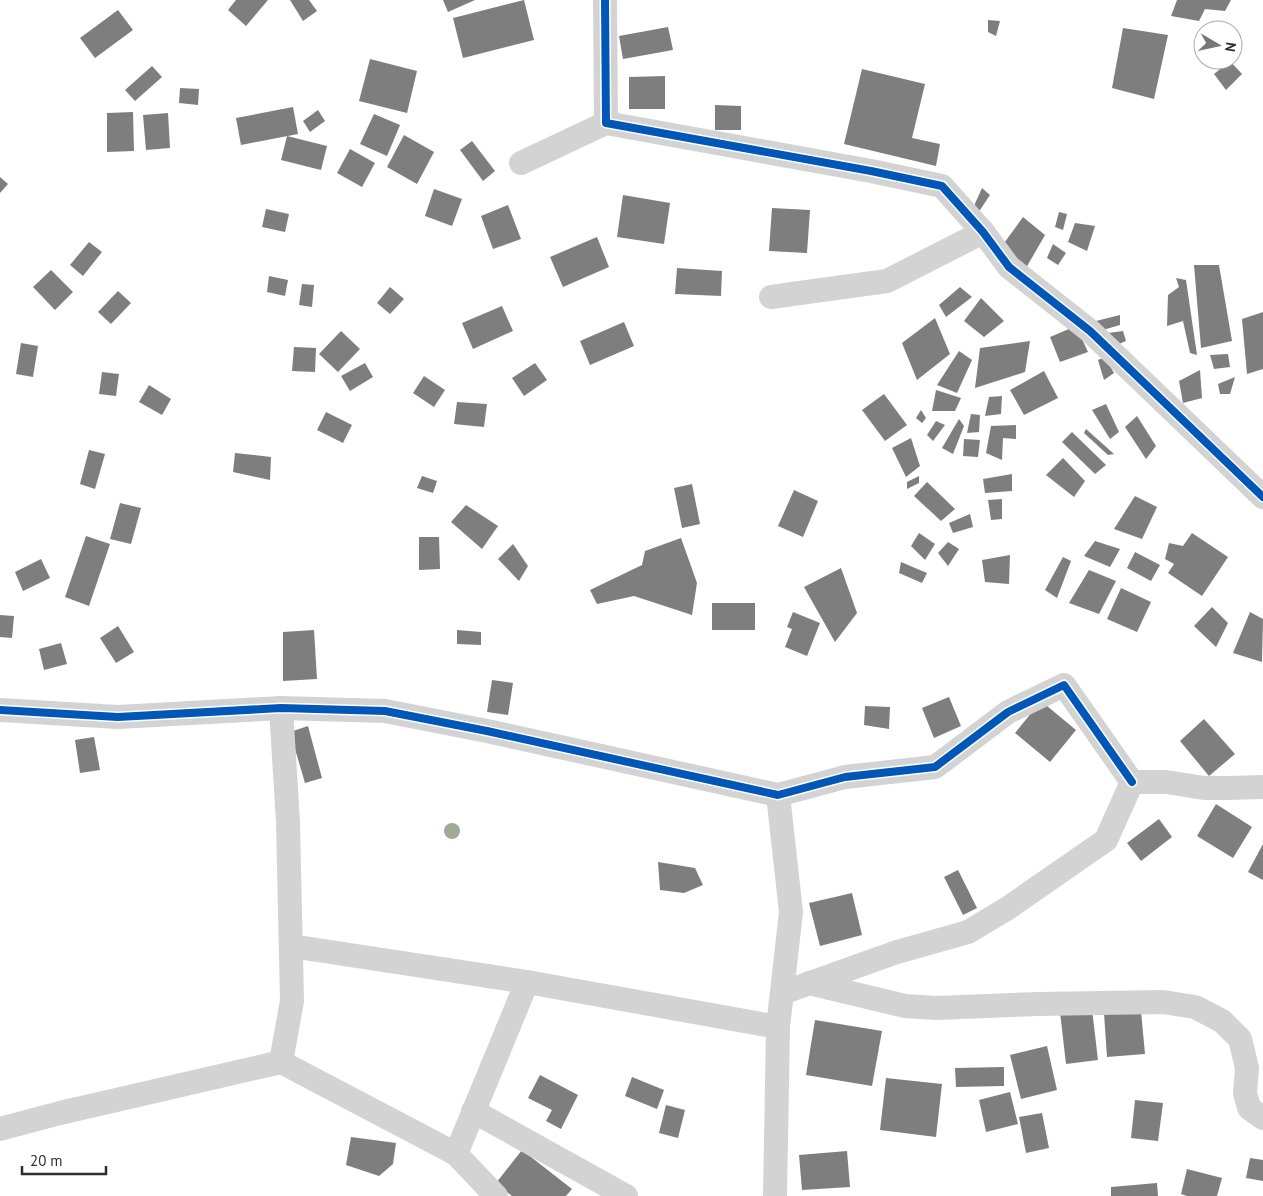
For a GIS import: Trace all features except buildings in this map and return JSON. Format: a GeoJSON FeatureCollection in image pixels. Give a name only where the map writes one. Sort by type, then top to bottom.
{"type":"FeatureCollection","features":[{"type":"Feature","properties":{"kind":"street"},"geometry":{"type":"LineString","coordinates":[[605,0],[606,123]]}},
{"type":"Feature","properties":{"kind":"street"},"geometry":{"type":"LineString","coordinates":[[522,163],[606,123],[871,171],[942,186],[983,232],[1009,267],[1090,331],[1263,497]]}},
{"type":"Feature","properties":{"kind":"street"},"geometry":{"type":"LineString","coordinates":[[771,297],[887,281],[983,232]]}},
{"type":"Feature","properties":{"kind":"street"},"geometry":{"type":"LineString","coordinates":[[0,710],[118,717],[281,708],[385,711],[487,731],[778,795],[845,777],[935,767],[1008,712],[1064,685],[1132,782]]}},
{"type":"Feature","properties":{"kind":"street"},"geometry":{"type":"LineString","coordinates":[[281,708],[288,822],[292,1002],[281,1062]]}},
{"type":"Feature","properties":{"kind":"street"},"geometry":{"type":"LineString","coordinates":[[1132,782],[1166,782],[1204,788],[1263,787]]}},
{"type":"Feature","properties":{"kind":"street"},"geometry":{"type":"LineString","coordinates":[[782,993],[898,952],[968,932],[1008,908],[1106,840],[1132,782]]}},
{"type":"Feature","properties":{"kind":"street"},"geometry":{"type":"LineString","coordinates":[[775,1196],[778,1027],[791,912],[778,795]]}},
{"type":"Feature","properties":{"kind":"street"},"geometry":{"type":"LineString","coordinates":[[291,946],[527,982],[778,1027]]}},
{"type":"Feature","properties":{"kind":"street"},"geometry":{"type":"LineString","coordinates":[[456,1154],[527,982]]}},
{"type":"Feature","properties":{"kind":"street"},"geometry":{"type":"LineString","coordinates":[[809,984],[905,1006],[936,1008],[1163,1002],[1195,1007],[1222,1021],[1240,1039],[1247,1068],[1245,1093],[1249,1108],[1263,1118]]}},
{"type":"Feature","properties":{"kind":"street"},"geometry":{"type":"LineString","coordinates":[[0,1129],[60,1113],[281,1062],[456,1154],[496,1196]]}},
{"type":"Feature","properties":{"kind":"street"},"geometry":{"type":"LineString","coordinates":[[473,1111],[626,1196]]}},
{"type":"Feature","properties":{"kind":"cycle path"},"geometry":{"type":"LineString","coordinates":[[605,0],[606,123],[871,171],[942,186],[983,232],[1009,267],[1090,331],[1263,497]]}},
{"type":"Feature","properties":{"kind":"cycle path"},"geometry":{"type":"LineString","coordinates":[[0,710],[118,717],[281,708],[385,711],[487,731],[778,795],[845,777],[935,767],[1008,712],[1064,685],[1132,782]]}}]}
